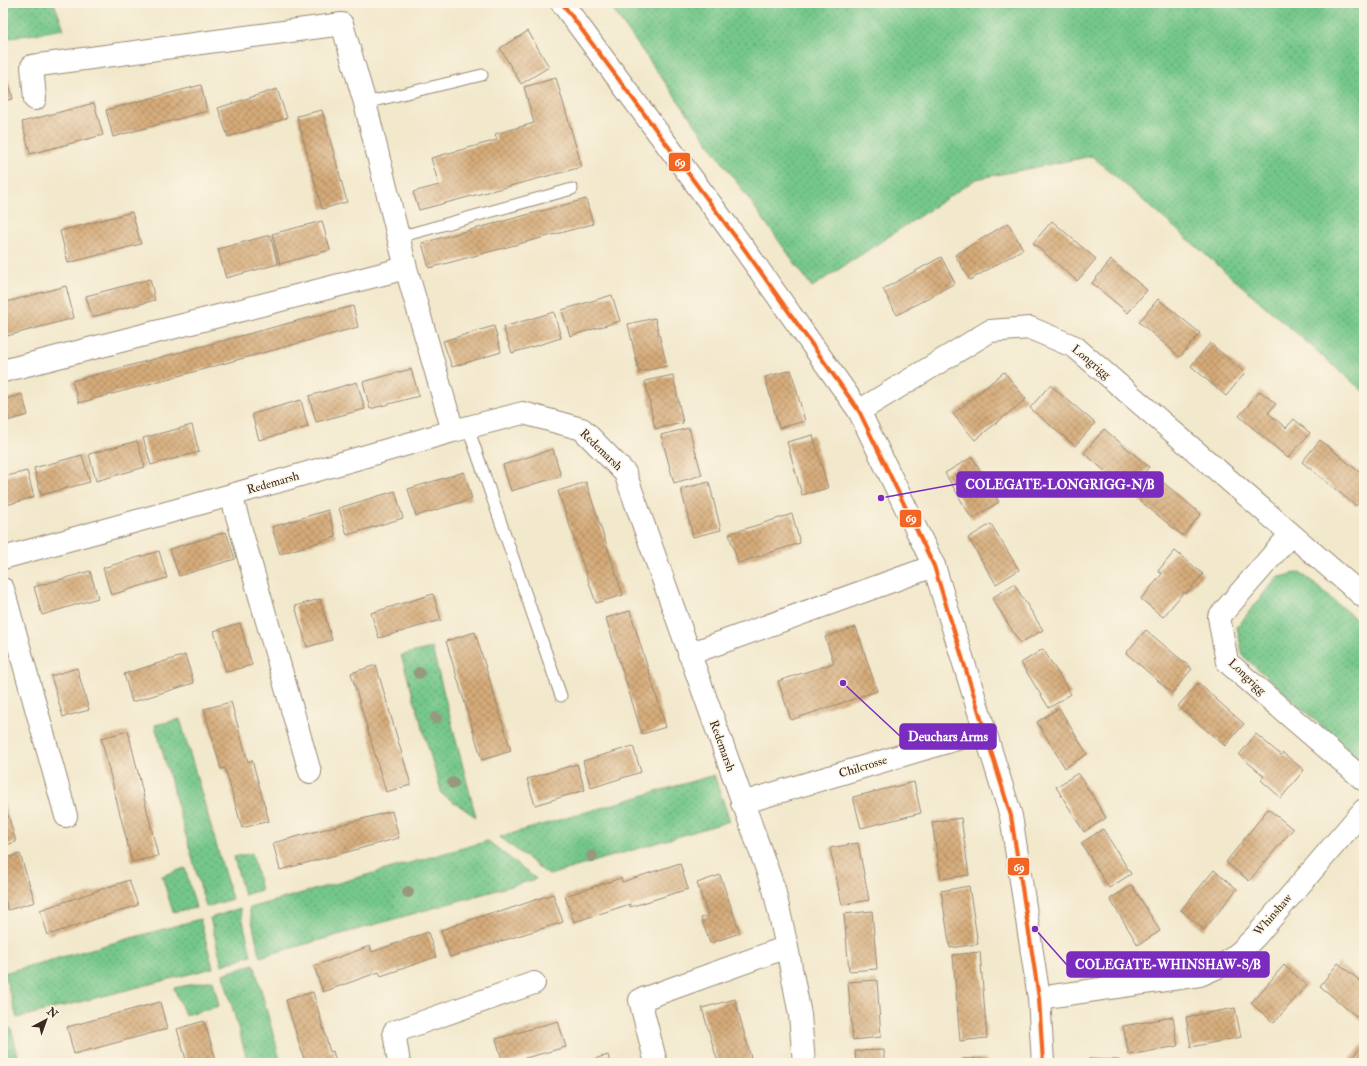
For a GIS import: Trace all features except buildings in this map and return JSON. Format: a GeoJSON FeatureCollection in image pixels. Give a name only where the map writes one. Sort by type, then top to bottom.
{"type":"FeatureCollection","features":[{"type":"Feature","properties":{"kind":"street"},"geometry":{"type":"LineString","coordinates":[[565,7],[745,250],[859,411],[934,566],[984,731],[1012,816],[1039,998],[1043,1063]]}},
{"type":"Feature","properties":{"kind":"street"},"geometry":{"type":"LineString","coordinates":[[36,99],[32,66],[342,24],[365,103],[406,268],[460,430]]}},
{"type":"Feature","properties":{"kind":"street"},"geometry":{"type":"LineString","coordinates":[[3,371],[406,268]]}},
{"type":"Feature","properties":{"kind":"street","name":"Longrigg"},"geometry":{"type":"LineString","coordinates":[[859,411],[990,331],[1030,328],[1075,347],[1364,597]]}},
{"type":"Feature","properties":{"kind":"street","name":"Redemarsh"},"geometry":{"type":"LineString","coordinates":[[3,558],[522,413],[582,429],[625,473],[774,889],[800,1014],[804,1063]]}},
{"type":"Feature","properties":{"kind":"street"},"geometry":{"type":"LineString","coordinates":[[231,495],[310,772]]}},
{"type":"Feature","properties":{"kind":"street","name":"Longrigg"},"geometry":{"type":"LineString","coordinates":[[1290,534],[1219,617],[1227,662],[1364,780]]}},
{"type":"Feature","properties":{"kind":"street"},"geometry":{"type":"LineString","coordinates":[[689,654],[934,566]]}},
{"type":"Feature","properties":{"kind":"street"},"geometry":{"type":"LineString","coordinates":[[3,589],[66,816]]}},
{"type":"Feature","properties":{"kind":"street","name":"Chilcrosse"},"geometry":{"type":"LineString","coordinates":[[742,803],[984,731]]}},
{"type":"Feature","properties":{"kind":"street","name":"Whinshaw"},"geometry":{"type":"LineString","coordinates":[[1039,998],[1200,975],[1225,964],[1256,936],[1364,810]]}},
{"type":"Feature","properties":{"kind":"street"},"geometry":{"type":"LineString","coordinates":[[656,1063],[640,1000],[787,947]]}},
{"type":"Feature","properties":{"kind":"street"},"geometry":{"type":"LineString","coordinates":[[399,1063],[394,1032],[534,983]]}},
{"type":"Feature","properties":{"kind":"lane"},"geometry":{"type":"LineString","coordinates":[[365,103],[482,75]]}},
{"type":"Feature","properties":{"kind":"lane"},"geometry":{"type":"LineString","coordinates":[[399,237],[572,189]]}},
{"type":"Feature","properties":{"kind":"lane"},"geometry":{"type":"LineString","coordinates":[[460,430],[561,696]]}},
{"type":"Feature","properties":{"kind":"green space"},"geometry":{"type":"Polygon","coordinates":[[[3,3],[54,3],[64,29],[3,39],[3,3]]]}},
{"type":"Feature","properties":{"kind":"green space"},"geometry":{"type":"Polygon","coordinates":[[[608,3],[1364,3],[1364,392],[1092,156],[976,179],[812,287],[608,3]]]}},
{"type":"Feature","properties":{"kind":"green space"},"geometry":{"type":"Polygon","coordinates":[[[1300,572],[1364,626],[1364,764],[1243,656],[1237,627],[1276,578],[1300,572]]]}},
{"type":"Feature","properties":{"kind":"green space"},"geometry":{"type":"Polygon","coordinates":[[[432,648],[476,817],[442,794],[401,655],[432,648]]]}},
{"type":"Feature","properties":{"kind":"green space"},"geometry":{"type":"Polygon","coordinates":[[[180,719],[232,899],[206,907],[155,725],[180,719]]]}},
{"type":"Feature","properties":{"kind":"green space"},"geometry":{"type":"Polygon","coordinates":[[[714,775],[730,821],[549,875],[500,837],[714,775]]]}},
{"type":"Feature","properties":{"kind":"green space"},"geometry":{"type":"Polygon","coordinates":[[[488,841],[536,879],[260,957],[249,908],[488,841]]]}},
{"type":"Feature","properties":{"kind":"green space"},"geometry":{"type":"Polygon","coordinates":[[[252,853],[261,890],[244,895],[234,857],[252,853]]]}},
{"type":"Feature","properties":{"kind":"green space"},"geometry":{"type":"Polygon","coordinates":[[[185,868],[196,908],[173,912],[162,876],[185,868]]]}},
{"type":"Feature","properties":{"kind":"green space"},"geometry":{"type":"Polygon","coordinates":[[[240,908],[251,955],[222,965],[210,918],[240,908]]]}},
{"type":"Feature","properties":{"kind":"green space"},"geometry":{"type":"Polygon","coordinates":[[[200,919],[213,968],[17,1018],[4,973],[200,919]]]}},
{"type":"Feature","properties":{"kind":"green space"},"geometry":{"type":"Polygon","coordinates":[[[254,964],[281,1063],[248,1063],[223,974],[254,964]]]}},
{"type":"Feature","properties":{"kind":"green space"},"geometry":{"type":"Polygon","coordinates":[[[213,980],[219,1006],[185,1015],[174,988],[213,980]]]}},
{"type":"Feature","properties":{"kind":"green space"},"geometry":{"type":"Polygon","coordinates":[[[11,1028],[20,1063],[3,1063],[3,1031],[11,1028]]]}},
{"type":"Feature","properties":{"kind":"transit line","name":"69"},"geometry":{"type":"LineString","coordinates":[[562,3],[745,250],[859,411],[934,566],[1011,816],[1039,998],[1043,1063]]}},
{"type":"Feature","properties":{"kind":"place","name":"COLEGATE-LONGRIGG-N/B"},"geometry":{"type":"Point","coordinates":[881,498]}},
{"type":"Feature","properties":{"kind":"place","name":"Deuchars Arms"},"geometry":{"type":"Point","coordinates":[843,683]}},
{"type":"Feature","properties":{"kind":"place","name":"COLEGATE-WHINSHAW-S/B"},"geometry":{"type":"Point","coordinates":[1035,929]}}]}
